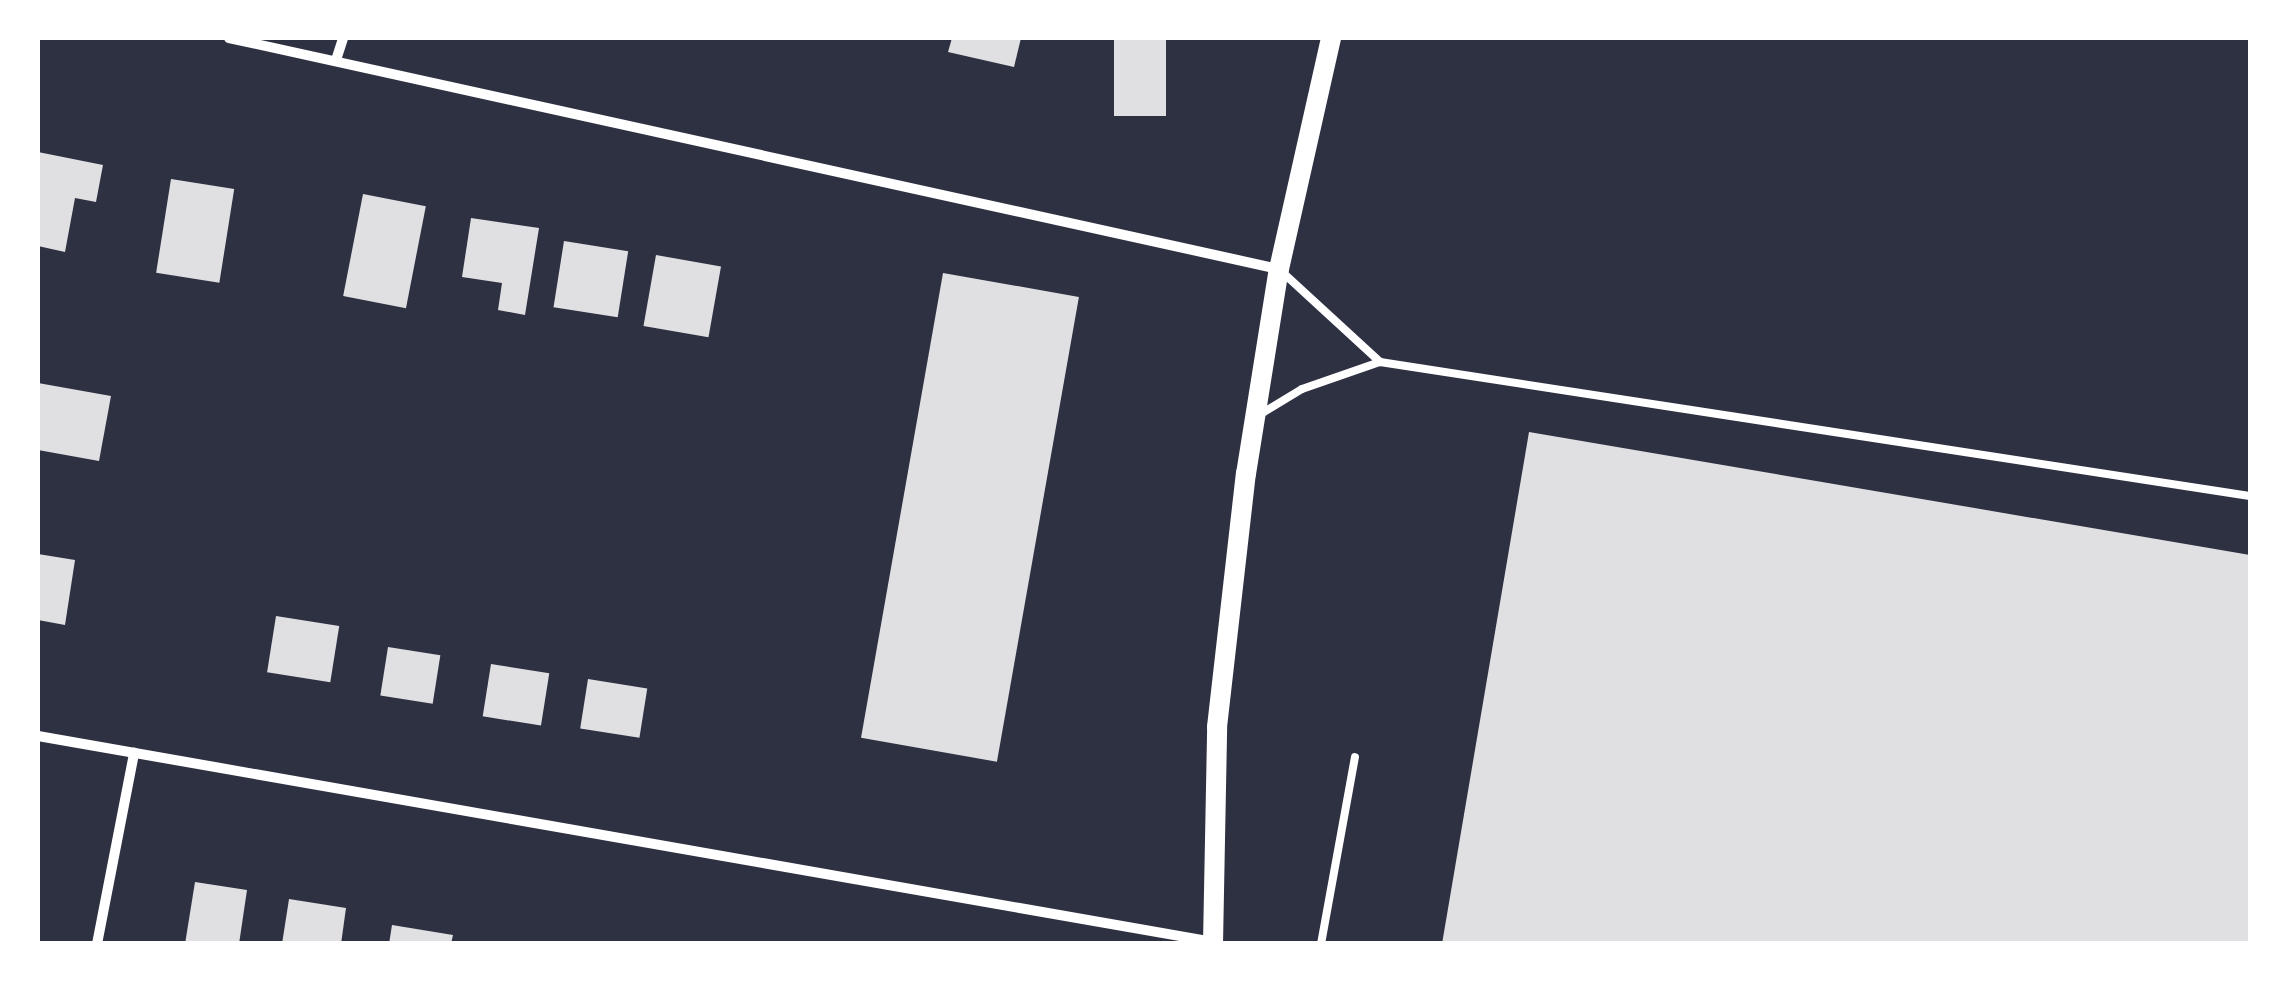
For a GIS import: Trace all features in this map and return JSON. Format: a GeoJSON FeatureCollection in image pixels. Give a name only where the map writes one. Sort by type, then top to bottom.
{"type":"FeatureCollection","features":[{"type":"Feature","properties":{"kind":"main road"},"geometry":{"type":"LineString","coordinates":[[1214,943],[1218,728],[1256,418],[1279,269],[1331,38]]}},
{"type":"Feature","properties":{"kind":"street"},"geometry":{"type":"LineString","coordinates":[[229,38],[337,58],[1279,269]]}},
{"type":"Feature","properties":{"kind":"street"},"geometry":{"type":"LineString","coordinates":[[337,58],[343,38]]}},
{"type":"Feature","properties":{"kind":"street"},"geometry":{"type":"LineString","coordinates":[[38,736],[1214,943]]}},
{"type":"Feature","properties":{"kind":"street"},"geometry":{"type":"LineString","coordinates":[[97,944],[134,752]]}},
{"type":"Feature","properties":{"kind":"lane"},"geometry":{"type":"LineString","coordinates":[[1279,269],[1380,362]]}},
{"type":"Feature","properties":{"kind":"lane"},"geometry":{"type":"LineString","coordinates":[[1256,418],[1302,389],[1380,362],[2250,496]]}},
{"type":"Feature","properties":{"kind":"lane"},"geometry":{"type":"LineString","coordinates":[[1321,944],[1354,757]]}},
{"type":"Feature","properties":{"kind":"building"},"geometry":{"type":"Polygon","coordinates":[[[952,38],[1021,38],[1014,67],[948,52],[952,38]]]}},
{"type":"Feature","properties":{"kind":"building"},"geometry":{"type":"Polygon","coordinates":[[[1114,38],[1166,38],[1166,116],[1114,116],[1114,38]]]}},
{"type":"Feature","properties":{"kind":"building"},"geometry":{"type":"Polygon","coordinates":[[[38,152],[103,165],[96,202],[75,198],[65,252],[38,246],[38,152]]]}},
{"type":"Feature","properties":{"kind":"building"},"geometry":{"type":"Polygon","coordinates":[[[171,179],[234,189],[219,283],[156,273],[171,179]]]}},
{"type":"Feature","properties":{"kind":"building"},"geometry":{"type":"Polygon","coordinates":[[[363,194],[426,206],[406,308],[343,296],[363,194]]]}},
{"type":"Feature","properties":{"kind":"building"},"geometry":{"type":"Polygon","coordinates":[[[471,218],[539,228],[525,315],[498,310],[502,283],[462,277],[471,218]]]}},
{"type":"Feature","properties":{"kind":"building"},"geometry":{"type":"Polygon","coordinates":[[[564,241],[628,251],[618,317],[554,307],[564,241]]]}},
{"type":"Feature","properties":{"kind":"building"},"geometry":{"type":"Polygon","coordinates":[[[656,255],[721,266],[708,337],[643,326],[656,255]]]}},
{"type":"Feature","properties":{"kind":"building"},"geometry":{"type":"Polygon","coordinates":[[[943,273],[1079,297],[997,762],[861,738],[943,273]]]}},
{"type":"Feature","properties":{"kind":"building"},"geometry":{"type":"Polygon","coordinates":[[[38,383],[111,396],[99,461],[38,450],[38,383]]]}},
{"type":"Feature","properties":{"kind":"building"},"geometry":{"type":"Polygon","coordinates":[[[1529,432],[2250,555],[2250,944],[1442,944],[1529,432]]]}},
{"type":"Feature","properties":{"kind":"building"},"geometry":{"type":"Polygon","coordinates":[[[38,554],[75,560],[65,625],[38,620],[38,554]]]}},
{"type":"Feature","properties":{"kind":"building"},"geometry":{"type":"Polygon","coordinates":[[[276,616],[339,626],[330,682],[267,672],[276,616]]]}},
{"type":"Feature","properties":{"kind":"building"},"geometry":{"type":"Polygon","coordinates":[[[388,647],[440,655],[433,704],[380,695],[388,647]]]}},
{"type":"Feature","properties":{"kind":"building"},"geometry":{"type":"Polygon","coordinates":[[[491,664],[549,673],[541,726],[483,716],[491,664]]]}},
{"type":"Feature","properties":{"kind":"building"},"geometry":{"type":"Polygon","coordinates":[[[588,679],[647,688],[639,738],[580,728],[588,679]]]}},
{"type":"Feature","properties":{"kind":"building"},"geometry":{"type":"Polygon","coordinates":[[[195,882],[247,890],[239,944],[185,944],[195,882]]]}},
{"type":"Feature","properties":{"kind":"building"},"geometry":{"type":"Polygon","coordinates":[[[289,899],[346,908],[341,944],[282,944],[289,899]]]}},
{"type":"Feature","properties":{"kind":"building"},"geometry":{"type":"Polygon","coordinates":[[[392,925],[453,935],[451,944],[389,944],[392,925]]]}}]}
